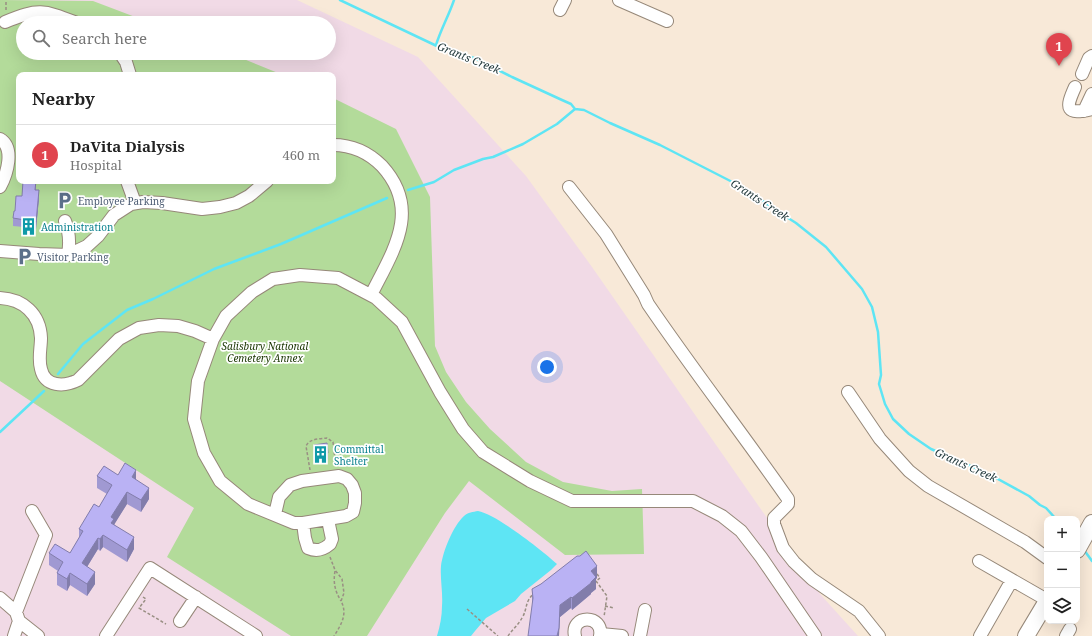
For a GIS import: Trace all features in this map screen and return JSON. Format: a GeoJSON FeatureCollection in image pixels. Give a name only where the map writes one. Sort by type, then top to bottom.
{"type":"FeatureCollection","features":[{"type":"Feature","properties":{"kind":"main road"},"geometry":{"type":"LineString","coordinates":[[1080,545],[1092,523]]}},
{"type":"Feature","properties":{"kind":"main road"},"geometry":{"type":"LineString","coordinates":[[1026,636],[1044,606]]}},
{"type":"Feature","properties":{"kind":"street"},"geometry":{"type":"LineString","coordinates":[[620,0],[668,21]]}},
{"type":"Feature","properties":{"kind":"street"},"geometry":{"type":"LineString","coordinates":[[20,16],[41,12],[58,16]]}},
{"type":"Feature","properties":{"kind":"street"},"geometry":{"type":"LineString","coordinates":[[5,22],[16,18]]}},
{"type":"Feature","properties":{"kind":"street"},"geometry":{"type":"LineString","coordinates":[[1082,74],[1089,58],[1092,56]]}},
{"type":"Feature","properties":{"kind":"street"},"geometry":{"type":"LineString","coordinates":[[125,60],[129,72]]}},
{"type":"Feature","properties":{"kind":"street"},"geometry":{"type":"LineString","coordinates":[[1075,87],[1069,101],[1072,111],[1079,112],[1088,110],[1092,94]]}},
{"type":"Feature","properties":{"kind":"street"},"geometry":{"type":"LineString","coordinates":[[0,139],[4,141],[7,146],[9,164],[0,187]]}},
{"type":"Feature","properties":{"kind":"street"},"geometry":{"type":"LineString","coordinates":[[336,146],[342,145],[359,150],[376,160],[391,176],[400,197],[402,213],[400,235],[371,295]]}},
{"type":"Feature","properties":{"kind":"street"},"geometry":{"type":"LineString","coordinates":[[128,184],[135,203]]}},
{"type":"Feature","properties":{"kind":"street"},"geometry":{"type":"LineString","coordinates":[[0,251],[68,255],[87,246],[98,236],[114,215],[131,204],[143,202],[162,203],[202,209],[220,207],[236,203],[249,196],[263,184]]}},
{"type":"Feature","properties":{"kind":"street"},"geometry":{"type":"LineString","coordinates":[[569,187],[606,234],[644,295],[648,304],[681,353],[788,499],[788,504],[774,518],[774,524],[783,548],[794,562],[812,579],[859,611],[879,636]]}},
{"type":"Feature","properties":{"kind":"street"},"geometry":{"type":"LineString","coordinates":[[65,221],[70,240],[68,255]]}},
{"type":"Feature","properties":{"kind":"street"},"geometry":{"type":"LineString","coordinates":[[274,514],[279,497],[290,485],[311,479],[338,476],[347,479],[352,484],[355,493],[353,512],[346,516],[304,523],[294,523],[248,504],[220,481],[204,452],[194,419],[198,381],[213,339],[226,316],[252,292],[273,280],[300,275],[338,278],[376,298],[402,322],[440,392],[463,429],[483,452],[530,481],[572,501],[692,501],[722,516],[741,531],[761,557],[815,636]]}},
{"type":"Feature","properties":{"kind":"street"},"geometry":{"type":"LineString","coordinates":[[0,298],[12,298],[24,305],[34,315],[39,325],[41,338],[40,369],[46,379],[53,384],[58,385],[71,384],[78,380],[119,339],[139,328],[159,325],[178,326],[196,331],[213,339]]}},
{"type":"Feature","properties":{"kind":"street"},"geometry":{"type":"LineString","coordinates":[[848,392],[880,439],[909,470],[928,486],[1025,542],[1044,556]]}},
{"type":"Feature","properties":{"kind":"street"},"geometry":{"type":"LineString","coordinates":[[14,636],[18,616],[46,535],[32,511]]}},
{"type":"Feature","properties":{"kind":"street"},"geometry":{"type":"LineString","coordinates":[[304,523],[305,538],[308,548],[319,550],[330,544],[332,539],[328,520]]}},
{"type":"Feature","properties":{"kind":"street"},"geometry":{"type":"LineString","coordinates":[[979,561],[1044,599]]}},
{"type":"Feature","properties":{"kind":"street"},"geometry":{"type":"LineString","coordinates":[[106,636],[150,568],[256,636]]}},
{"type":"Feature","properties":{"kind":"street"},"geometry":{"type":"LineString","coordinates":[[980,636],[1012,580]]}},
{"type":"Feature","properties":{"kind":"street"},"geometry":{"type":"LineString","coordinates":[[180,622],[196,597]]}},
{"type":"Feature","properties":{"kind":"street"},"geometry":{"type":"LineString","coordinates":[[0,598],[38,636]]}},
{"type":"Feature","properties":{"kind":"street"},"geometry":{"type":"LineString","coordinates":[[640,636],[645,610]]}},
{"type":"Feature","properties":{"kind":"street"},"geometry":{"type":"LineString","coordinates":[[575,636],[574,629],[576,625],[583,620],[592,620],[600,632],[622,636]]}},
{"type":"Feature","properties":{"kind":"path"},"geometry":{"type":"LineString","coordinates":[[311,479],[306,446],[311,441],[327,438],[332,442],[338,476]]}},
{"type":"Feature","properties":{"kind":"path"},"geometry":{"type":"LineString","coordinates":[[325,548],[335,570],[342,579],[344,593],[341,601]]}},
{"type":"Feature","properties":{"kind":"path"},"geometry":{"type":"LineString","coordinates":[[593,569],[600,578],[596,582],[606,596],[604,618],[600,632]]}},
{"type":"Feature","properties":{"kind":"path"},"geometry":{"type":"LineString","coordinates":[[334,636],[343,620],[344,613],[344,606],[334,584],[335,570]]}},
{"type":"Feature","properties":{"kind":"path"},"geometry":{"type":"LineString","coordinates":[[508,636],[523,617],[528,598],[538,589]]}},
{"type":"Feature","properties":{"kind":"path"},"geometry":{"type":"LineString","coordinates":[[135,592],[146,599],[139,608],[166,624]]}},
{"type":"Feature","properties":{"kind":"path"},"geometry":{"type":"LineString","coordinates":[[605,606],[614,608]]}},
{"type":"Feature","properties":{"kind":"path"},"geometry":{"type":"LineString","coordinates":[[467,609],[498,636]]}},
{"type":"Feature","properties":{"kind":"shaded area"},"geometry":{"type":"Polygon","coordinates":[[[0,0],[297,0],[331,16],[16,16],[16,60],[336,60],[336,18],[418,57],[526,176],[592,267],[820,594],[858,636],[0,636],[0,0]]]}},
{"type":"Feature","properties":{"kind":"green space","name":"Salisbury National Cemetery Annex"},"geometry":{"type":"Polygon","coordinates":[[[0,0],[93,1],[133,16],[16,16],[16,60],[246,60],[276,72],[16,72],[16,184],[336,184],[336,99],[396,129],[430,197],[435,346],[446,372],[466,402],[490,429],[526,462],[563,482],[612,491],[642,489],[644,554],[565,555],[469,481],[445,513],[367,636],[291,636],[167,557],[194,508],[0,381],[0,0]]]}},
{"type":"Feature","properties":{"kind":"water"},"geometry":{"type":"Polygon","coordinates":[[[478,511],[496,519],[531,542],[557,564],[521,594],[515,601],[486,618],[471,636],[437,636],[442,614],[441,566],[444,553],[452,532],[460,520],[471,512],[478,511]]]}},
{"type":"Feature","properties":{"kind":"building"},"geometry":{"type":"Polygon","coordinates":[[[23,184],[36,184],[35,190],[39,190],[36,222],[33,221],[33,227],[31,228],[24,227],[25,220],[13,218],[16,196],[22,196],[23,184]]]}},
{"type":"Feature","properties":{"kind":"building"},"geometry":{"type":"Polygon","coordinates":[[[327,443],[328,453],[315,455],[314,445],[327,443]]]}},
{"type":"Feature","properties":{"kind":"building"},"geometry":{"type":"Polygon","coordinates":[[[125,463],[136,470],[132,477],[149,488],[141,500],[127,492],[111,517],[114,519],[111,523],[134,537],[127,550],[103,535],[100,539],[98,538],[82,563],[95,572],[87,584],[70,573],[67,579],[57,573],[63,562],[49,553],[55,544],[70,553],[83,531],[79,529],[94,504],[99,507],[112,485],[97,476],[104,466],[118,475],[125,463]]]}},
{"type":"Feature","properties":{"kind":"building"},"geometry":{"type":"Polygon","coordinates":[[[586,551],[597,566],[591,571],[596,577],[591,583],[572,598],[571,597],[560,605],[559,628],[557,636],[528,636],[533,598],[532,589],[586,551]]]}},
{"type":"Feature","properties":{"kind":"waterway","name":"Grants Creek"},"geometry":{"type":"LineString","coordinates":[[340,0],[441,48],[474,58],[571,104],[575,109],[584,110],[660,145],[746,189],[754,196],[796,223],[826,247],[862,289],[872,307],[878,332],[881,375],[879,384],[885,404],[893,419],[909,434],[931,449],[987,473],[1029,496],[1046,508],[1053,516]]}},
{"type":"Feature","properties":{"kind":"waterway"},"geometry":{"type":"LineString","coordinates":[[436,45],[454,0]]}},
{"type":"Feature","properties":{"kind":"waterway"},"geometry":{"type":"LineString","coordinates":[[408,190],[434,182],[454,170],[483,159],[493,157],[523,144],[557,124],[575,109]]}},
{"type":"Feature","properties":{"kind":"waterway"},"geometry":{"type":"LineString","coordinates":[[58,374],[83,344],[127,310],[214,269],[281,244],[387,198]]}},
{"type":"Feature","properties":{"kind":"waterway"},"geometry":{"type":"LineString","coordinates":[[0,432],[44,391]]}},
{"type":"Feature","properties":{"kind":"waterway","name":"Grants Creek"},"geometry":{"type":"LineString","coordinates":[[1084,550],[1092,561]]}},
{"type":"Feature","properties":{"kind":"place","name":"DaVita Dialysis"},"geometry":{"type":"Point","coordinates":[1059,66]}},
{"type":"Feature","properties":{"kind":"place","name":"Employee Parking"},"geometry":{"type":"Point","coordinates":[65,201]}},
{"type":"Feature","properties":{"kind":"place","name":"Administration"},"geometry":{"type":"Point","coordinates":[28,227]}},
{"type":"Feature","properties":{"kind":"place","name":"Visitor Parking"},"geometry":{"type":"Point","coordinates":[24,257]}},
{"type":"Feature","properties":{"kind":"place","name":"Committal Shelter"},"geometry":{"type":"Point","coordinates":[321,455]}}]}
